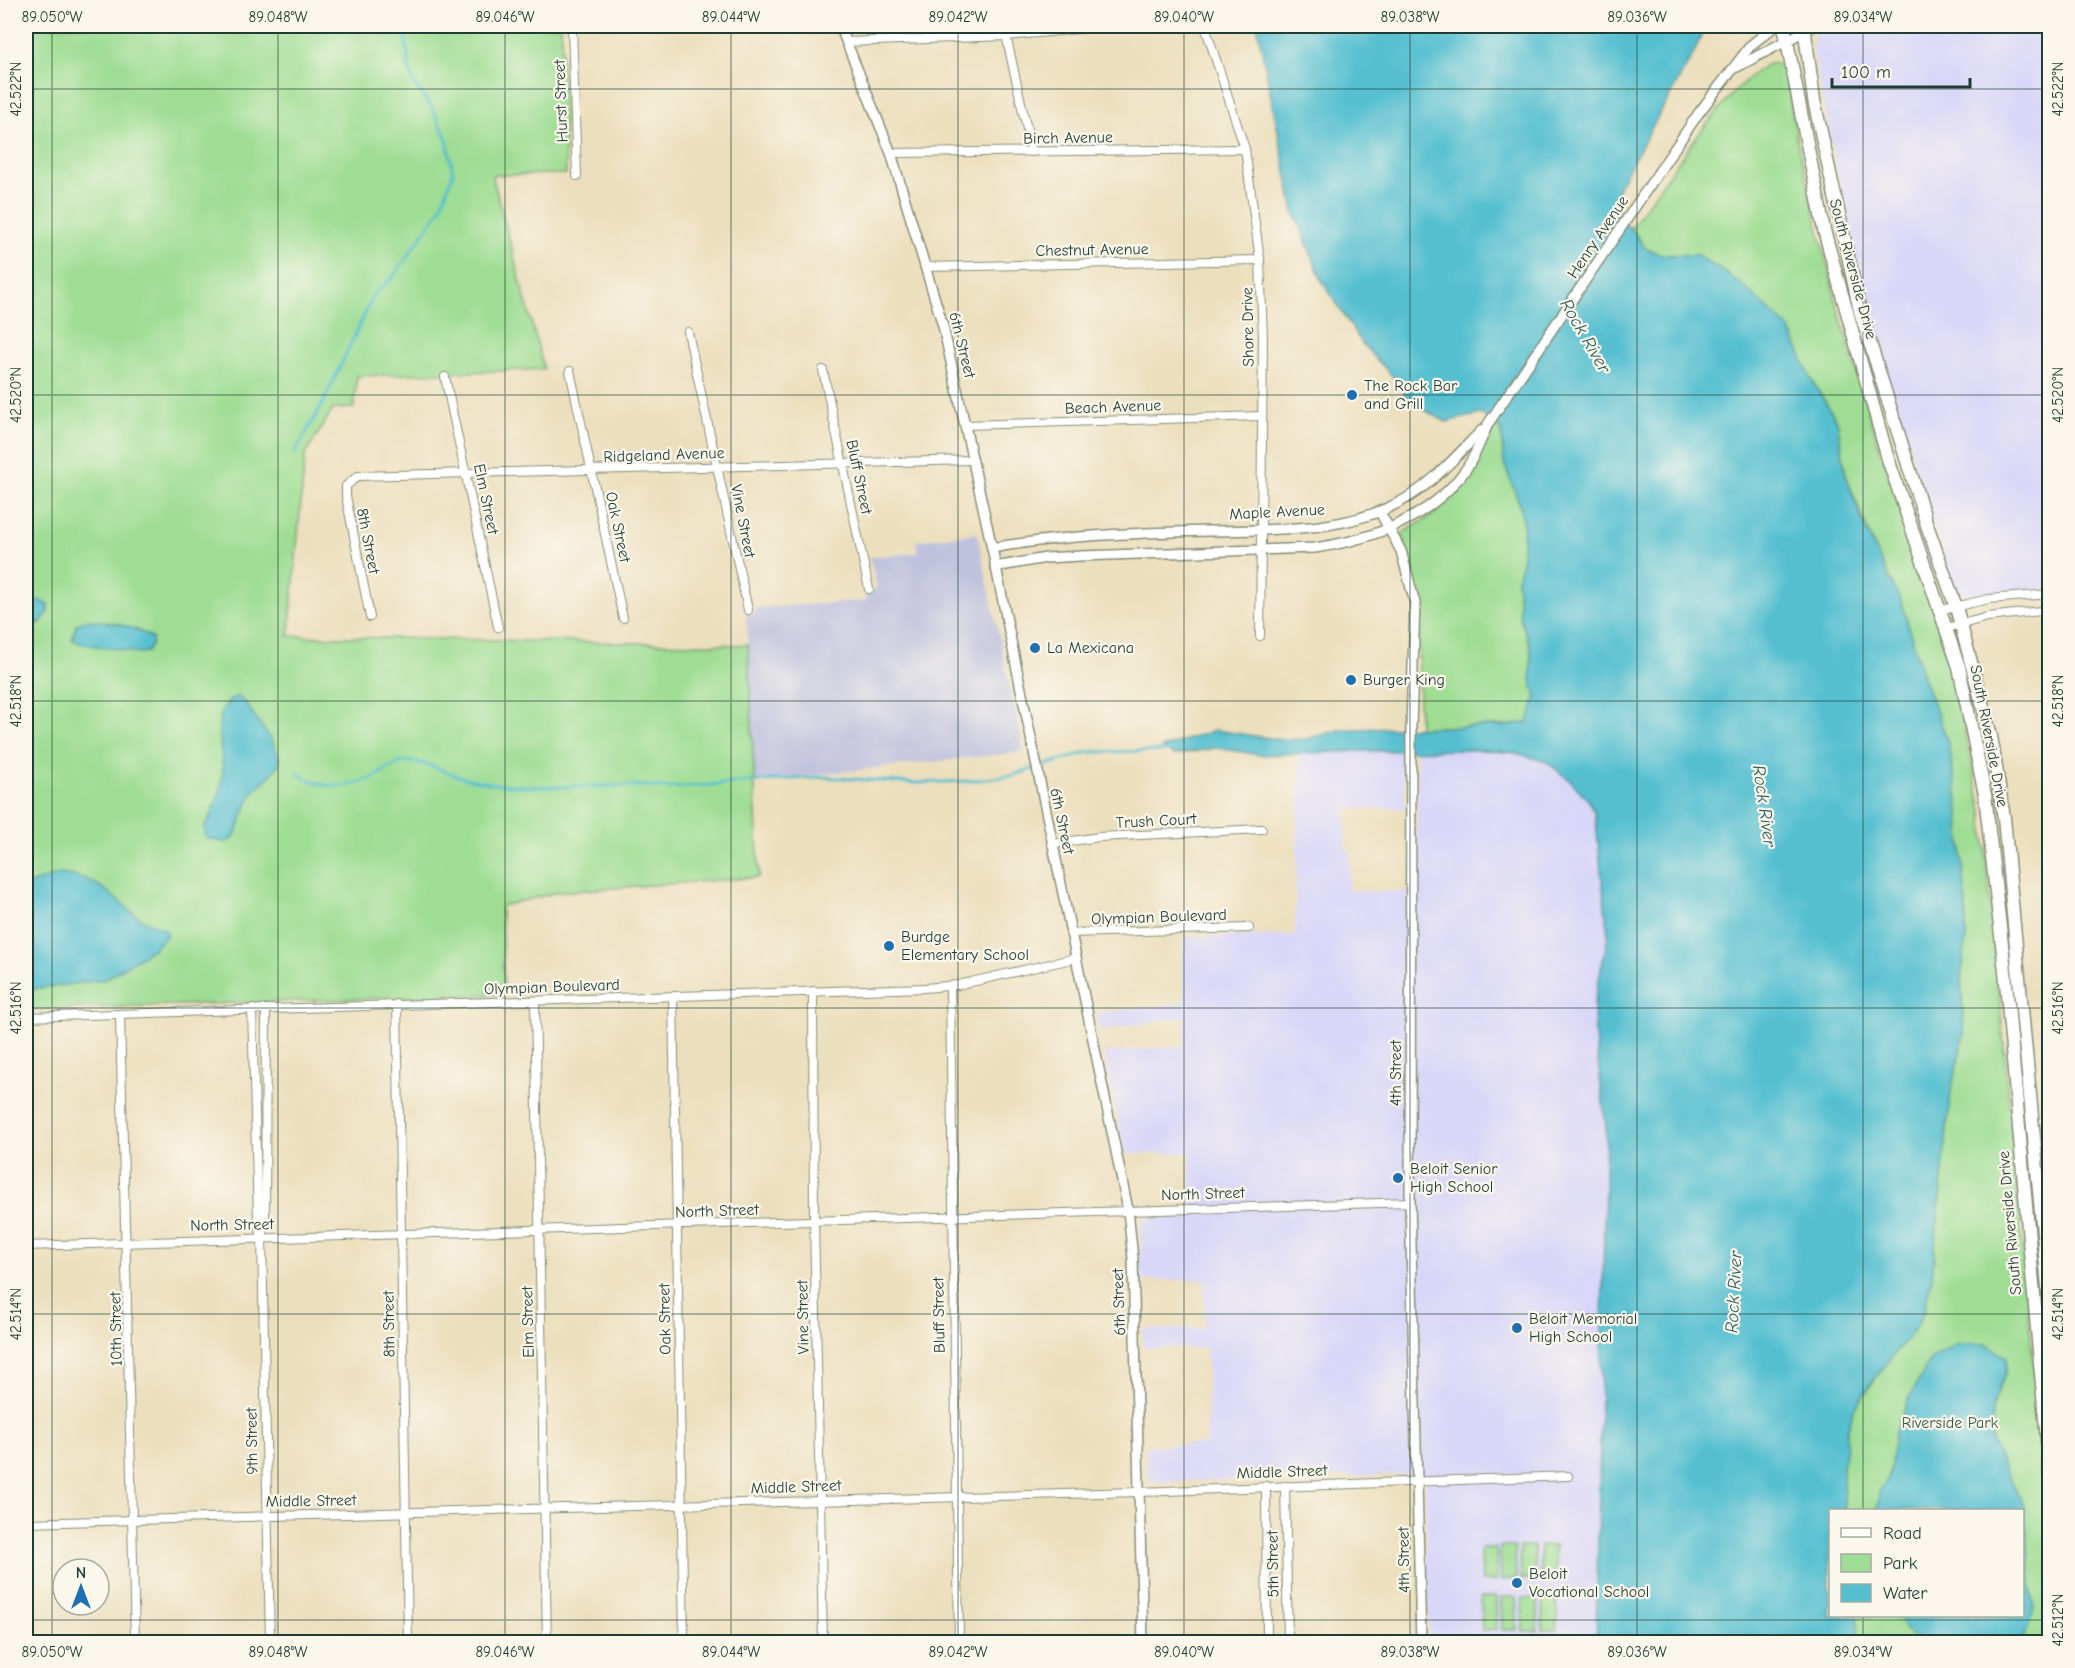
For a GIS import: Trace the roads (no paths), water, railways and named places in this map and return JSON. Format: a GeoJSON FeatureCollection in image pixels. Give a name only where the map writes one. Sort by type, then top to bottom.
{"type":"FeatureCollection","features":[{"type":"Feature","properties":{"kind":"main road","name":"South Riverside Drive"},"geometry":{"type":"LineString","coordinates":[[1784,26],[1818,203],[1839,286],[1888,459],[1947,628],[1968,712],[1991,837],[2046,1403],[2049,1474]]}},
{"type":"Feature","properties":{"kind":"main road","name":"South Riverside Drive"},"geometry":{"type":"LineString","coordinates":[[1808,27],[1817,111],[1860,311],[1923,514],[1956,607],[1986,715],[2004,818],[2049,1308]]}},
{"type":"Feature","properties":{"kind":"street","name":"Hurst Street"},"geometry":{"type":"LineString","coordinates":[[572,26],[577,176]]}},
{"type":"Feature","properties":{"kind":"street","name":"6th Street"},"geometry":{"type":"LineString","coordinates":[[840,26],[891,153],[943,326],[992,548],[1128,1210],[1133,1271],[1143,1642]]}},
{"type":"Feature","properties":{"kind":"street"},"geometry":{"type":"LineString","coordinates":[[1004,26],[1032,152]]}},
{"type":"Feature","properties":{"kind":"street"},"geometry":{"type":"LineString","coordinates":[[846,42],[1007,36],[1110,26]]}},
{"type":"Feature","properties":{"kind":"street","name":"Shore Drive"},"geometry":{"type":"LineString","coordinates":[[1205,26],[1245,149],[1260,260],[1262,549],[1260,636]]}},
{"type":"Feature","properties":{"kind":"street","name":"Henry Avenue"},"geometry":{"type":"LineString","coordinates":[[1488,424],[1698,114],[1751,45],[1769,27]]}},
{"type":"Feature","properties":{"kind":"street","name":"Henry Avenue"},"geometry":{"type":"LineString","coordinates":[[1735,68],[1786,42],[1808,27]]}},
{"type":"Feature","properties":{"kind":"street","name":"Birch Avenue"},"geometry":{"type":"LineString","coordinates":[[891,153],[1245,149]]}},
{"type":"Feature","properties":{"kind":"street","name":"Chestnut Avenue"},"geometry":{"type":"LineString","coordinates":[[924,267],[1260,260]]}},
{"type":"Feature","properties":{"kind":"street","name":"Vine Street"},"geometry":{"type":"LineString","coordinates":[[688,332],[748,610]]}},
{"type":"Feature","properties":{"kind":"street","name":"Bluff Street"},"geometry":{"type":"LineString","coordinates":[[823,370],[869,590]]}},
{"type":"Feature","properties":{"kind":"street","name":"Oak Street"},"geometry":{"type":"LineString","coordinates":[[570,371],[623,618]]}},
{"type":"Feature","properties":{"kind":"street","name":"Elm Street"},"geometry":{"type":"LineString","coordinates":[[445,377],[498,627]]}},
{"type":"Feature","properties":{"kind":"street","name":"Beach Avenue"},"geometry":{"type":"LineString","coordinates":[[965,425],[1261,416]]}},
{"type":"Feature","properties":{"kind":"street"},"geometry":{"type":"LineString","coordinates":[[995,567],[1057,557],[1338,544],[1423,513],[1461,477],[1488,424]]}},
{"type":"Feature","properties":{"kind":"street","name":"Maple Avenue"},"geometry":{"type":"LineString","coordinates":[[992,548],[1074,536],[1326,525],[1380,512],[1402,501],[1433,480],[1488,424]]}},
{"type":"Feature","properties":{"kind":"street","name":"Ridgeland Avenue"},"geometry":{"type":"LineString","coordinates":[[358,476],[972,460]]}},
{"type":"Feature","properties":{"kind":"street","name":"8th Street"},"geometry":{"type":"LineString","coordinates":[[358,476],[346,486],[346,496],[370,617]]}},
{"type":"Feature","properties":{"kind":"street","name":"4th Street"},"geometry":{"type":"LineString","coordinates":[[1380,512],[1401,551],[1414,603],[1411,728],[1410,1202],[1421,1642]]}},
{"type":"Feature","properties":{"kind":"street"},"geometry":{"type":"LineString","coordinates":[[1941,610],[1989,599],[2049,594]]}},
{"type":"Feature","properties":{"kind":"street"},"geometry":{"type":"LineString","coordinates":[[1947,628],[1988,617],[2049,610]]}},
{"type":"Feature","properties":{"kind":"street","name":"Trush Court"},"geometry":{"type":"LineString","coordinates":[[1052,844],[1099,837],[1262,829]]}},
{"type":"Feature","properties":{"kind":"street","name":"Olympian Boulevard"},"geometry":{"type":"LineString","coordinates":[[1070,933],[1249,928]]}},
{"type":"Feature","properties":{"kind":"street","name":"Olympian Boulevard"},"geometry":{"type":"LineString","coordinates":[[26,1017],[950,987],[1076,958]]}},
{"type":"Feature","properties":{"kind":"street","name":"Bluff Street"},"geometry":{"type":"LineString","coordinates":[[950,987],[951,1217],[959,1642]]}},
{"type":"Feature","properties":{"kind":"street","name":"Vine Street"},"geometry":{"type":"LineString","coordinates":[[813,991],[814,1221],[823,1642]]}},
{"type":"Feature","properties":{"kind":"street","name":"Oak Street"},"geometry":{"type":"LineString","coordinates":[[673,996],[684,1642]]}},
{"type":"Feature","properties":{"kind":"street","name":"Elm Street"},"geometry":{"type":"LineString","coordinates":[[535,1001],[547,1642]]}},
{"type":"Feature","properties":{"kind":"street","name":"8th Street"},"geometry":{"type":"LineString","coordinates":[[397,1004],[408,1642]]}},
{"type":"Feature","properties":{"kind":"street","name":"9th Street"},"geometry":{"type":"LineString","coordinates":[[252,1009],[258,1220],[262,1238],[270,1642]]}},
{"type":"Feature","properties":{"kind":"street","name":"9th Street"},"geometry":{"type":"LineString","coordinates":[[262,1238],[266,1220],[266,1009]]}},
{"type":"Feature","properties":{"kind":"street","name":"10th Street"},"geometry":{"type":"LineString","coordinates":[[120,1015],[134,1519],[135,1642]]}},
{"type":"Feature","properties":{"kind":"street","name":"North Street"},"geometry":{"type":"LineString","coordinates":[[26,1246],[1410,1202]]}},
{"type":"Feature","properties":{"kind":"street","name":"Middle Street"},"geometry":{"type":"LineString","coordinates":[[26,1522],[956,1495],[1139,1492],[1568,1476]]}},
{"type":"Feature","properties":{"kind":"street","name":"5th Street"},"geometry":{"type":"LineString","coordinates":[[1266,1486],[1267,1642]]}},
{"type":"Feature","properties":{"kind":"street","name":"5th Street"},"geometry":{"type":"LineString","coordinates":[[1285,1486],[1288,1642]]}},
{"type":"Feature","properties":{"kind":"water","name":"Rock River"},"geometry":{"type":"Polygon","coordinates":[[[1257,26],[1705,26],[1695,51],[1619,186],[1616,196],[1618,216],[1634,232],[1646,249],[1663,255],[1697,255],[1739,282],[1789,328],[1811,379],[1837,421],[1846,476],[1865,528],[1902,604],[1923,677],[1948,742],[1958,799],[1966,904],[1966,939],[1961,979],[1964,1035],[1951,1090],[1932,1277],[1924,1311],[1914,1330],[1871,1383],[1854,1409],[1847,1432],[1843,1469],[1844,1509],[1829,1509],[1829,1617],[1857,1617],[1859,1642],[1596,1642],[1606,1127],[1595,1036],[1594,1003],[1608,936],[1595,813],[1589,801],[1571,781],[1547,762],[1516,753],[1483,750],[1261,755],[1216,748],[1174,755],[1162,748],[1215,730],[1283,740],[1306,739],[1343,729],[1508,726],[1528,722],[1536,698],[1531,679],[1531,648],[1520,618],[1517,580],[1523,559],[1523,521],[1520,505],[1504,463],[1501,430],[1481,414],[1446,422],[1408,401],[1398,382],[1363,345],[1322,281],[1294,212],[1257,26]]]}},
{"type":"Feature","properties":{"kind":"water"},"geometry":{"type":"Polygon","coordinates":[[[26,596],[48,604],[48,613],[39,624],[26,617],[26,596]]]}},
{"type":"Feature","properties":{"kind":"water"},"geometry":{"type":"Polygon","coordinates":[[[86,620],[128,627],[152,638],[152,644],[147,652],[139,653],[79,643],[72,639],[76,625],[86,620]]]}},
{"type":"Feature","properties":{"kind":"water"},"geometry":{"type":"Polygon","coordinates":[[[234,697],[240,697],[245,702],[272,741],[280,760],[273,773],[252,794],[232,840],[223,842],[206,838],[204,828],[216,805],[222,780],[219,736],[221,714],[234,697]]]}},
{"type":"Feature","properties":{"kind":"water"},"geometry":{"type":"Polygon","coordinates":[[[59,874],[85,879],[103,888],[140,918],[166,930],[167,935],[153,949],[104,980],[26,990],[26,885],[59,874]]]}},
{"type":"Feature","properties":{"kind":"water"},"geometry":{"type":"Polygon","coordinates":[[[1958,1344],[1985,1344],[2007,1357],[2005,1374],[1992,1408],[1992,1443],[2024,1506],[2034,1608],[2025,1637],[2017,1642],[1923,1642],[1910,1635],[1898,1617],[2024,1617],[2024,1509],[1878,1509],[1879,1492],[1889,1478],[1895,1432],[1909,1398],[1931,1359],[1958,1344]]]}},
{"type":"Feature","properties":{"kind":"waterway"},"geometry":{"type":"LineString","coordinates":[[295,453],[324,401],[374,294],[393,277],[440,210],[453,173],[447,139],[431,106],[414,84],[409,68],[404,26]]}},
{"type":"Feature","properties":{"kind":"waterway"},"geometry":{"type":"LineString","coordinates":[[298,774],[317,783],[346,786],[366,781],[396,764],[412,762],[426,764],[472,780],[527,787],[627,785],[667,788],[821,777],[915,783],[969,781],[1010,776],[1088,752],[1170,751]]}},
{"type":"Feature","properties":{"kind":"place","name":"The Rock Bar and Grill"},"geometry":{"type":"Point","coordinates":[1352,395]}},
{"type":"Feature","properties":{"kind":"place","name":"La Mexicana"},"geometry":{"type":"Point","coordinates":[1035,648]}},
{"type":"Feature","properties":{"kind":"place","name":"Burger King"},"geometry":{"type":"Point","coordinates":[1351,680]}},
{"type":"Feature","properties":{"kind":"place","name":"Burdge Elementary School"},"geometry":{"type":"Point","coordinates":[889,946]}},
{"type":"Feature","properties":{"kind":"place","name":"Beloit Senior High School"},"geometry":{"type":"Point","coordinates":[1398,1178]}},
{"type":"Feature","properties":{"kind":"place","name":"Beloit Memorial High School"},"geometry":{"type":"Point","coordinates":[1517,1328]}},
{"type":"Feature","properties":{"kind":"place","name":"Beloit Vocational School"},"geometry":{"type":"Point","coordinates":[1517,1583]}},
{"type":"Feature","properties":{"kind":"park label","name":"Riverside Park"},"geometry":{"type":"Point","coordinates":[1950,1423]}}]}
